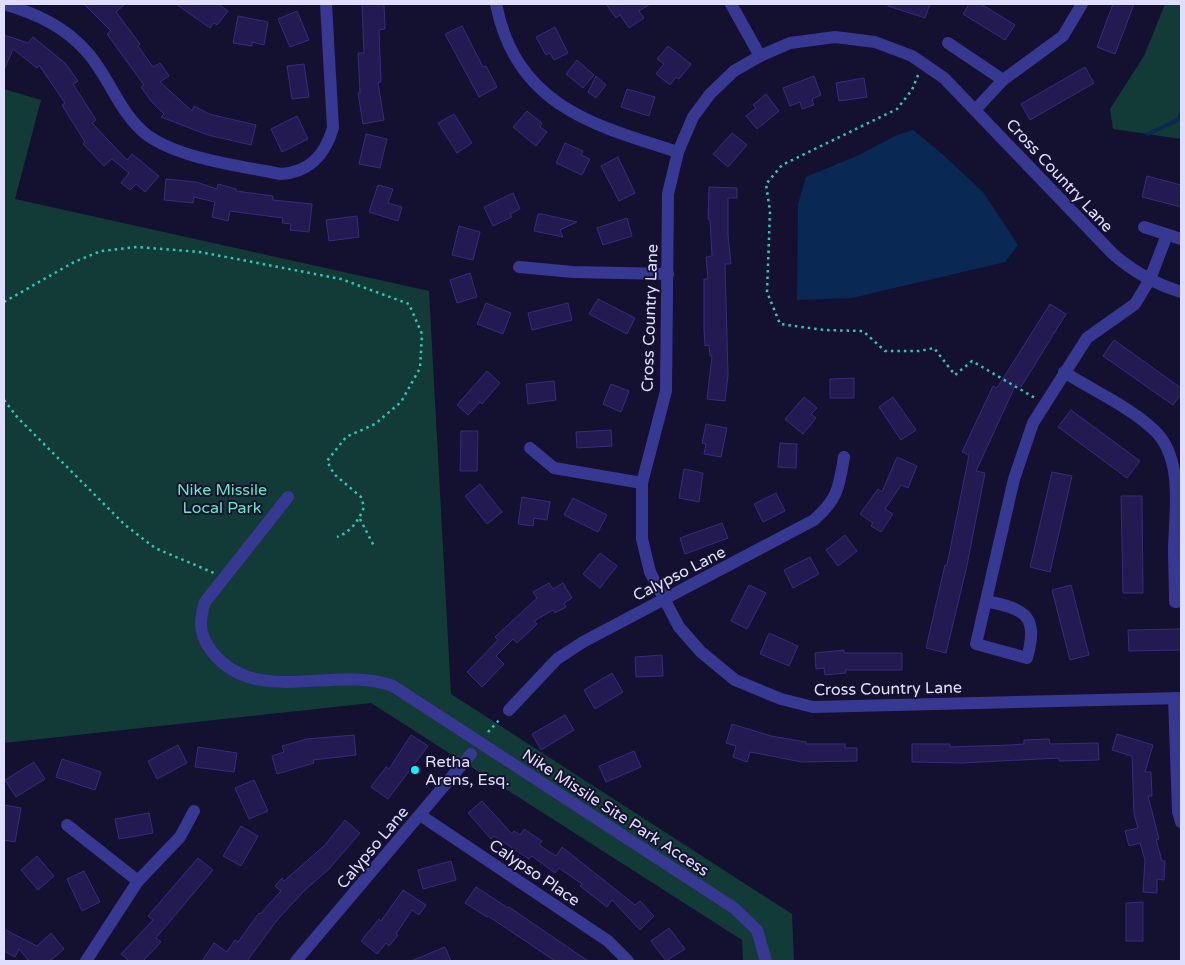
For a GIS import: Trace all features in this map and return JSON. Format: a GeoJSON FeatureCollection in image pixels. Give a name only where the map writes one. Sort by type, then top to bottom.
{"type":"FeatureCollection","features":[{"type":"Feature","properties":{"kind":"street"},"geometry":{"type":"LineString","coordinates":[[4,4],[33,13],[62,28],[88,53],[119,104],[134,123],[149,136],[187,154],[281,174],[293,173],[316,162],[328,143],[333,128],[326,4]]}},
{"type":"Feature","properties":{"kind":"street"},"geometry":{"type":"LineString","coordinates":[[496,4],[498,16],[516,57],[529,76],[559,106],[603,129],[678,152]]}},
{"type":"Feature","properties":{"kind":"street"},"geometry":{"type":"LineString","coordinates":[[731,4],[760,56]]}},
{"type":"Feature","properties":{"kind":"street"},"geometry":{"type":"LineString","coordinates":[[976,109],[1003,80],[1063,36],[1082,4]]}},
{"type":"Feature","properties":{"kind":"street","name":"Cross Country Lane"},"geometry":{"type":"LineString","coordinates":[[1178,698],[813,707],[781,699],[735,680],[701,652],[679,627],[650,572],[642,539],[642,483],[666,391],[668,194],[678,152],[693,117],[710,94],[734,71],[760,56],[790,43],[835,37],[875,42],[912,56],[923,63],[944,78],[976,109],[1126,266],[1150,280],[1181,292]]}},
{"type":"Feature","properties":{"kind":"street"},"geometry":{"type":"LineString","coordinates":[[948,43],[1003,80]]}},
{"type":"Feature","properties":{"kind":"street"},"geometry":{"type":"LineString","coordinates":[[1144,227],[1181,239]]}},
{"type":"Feature","properties":{"kind":"street"},"geometry":{"type":"LineString","coordinates":[[986,601],[1012,606],[1024,613],[1031,623],[1032,640],[1027,658],[976,644],[1014,479],[1033,423],[1064,372],[1087,338],[1135,304],[1150,280],[1167,235]]}},
{"type":"Feature","properties":{"kind":"street"},"geometry":{"type":"LineString","coordinates":[[519,267],[573,272],[668,274]]}},
{"type":"Feature","properties":{"kind":"street"},"geometry":{"type":"LineString","coordinates":[[1064,372],[1142,420],[1155,431],[1166,446],[1173,467],[1175,489],[1178,566],[1175,602],[1181,602]]}},
{"type":"Feature","properties":{"kind":"street"},"geometry":{"type":"LineString","coordinates":[[530,448],[554,468],[642,483]]}},
{"type":"Feature","properties":{"kind":"street","name":"Calypso Lane"},"geometry":{"type":"LineString","coordinates":[[509,710],[557,660],[608,627],[814,520],[834,500],[839,489],[844,457]]}},
{"type":"Feature","properties":{"kind":"street","name":"Nike Missile Site Park Access"},"geometry":{"type":"LineString","coordinates":[[288,497],[205,602],[199,622],[207,644],[224,665],[239,675],[263,682],[340,678],[384,682],[393,686],[740,913],[757,930],[766,961]]}},
{"type":"Feature","properties":{"kind":"street"},"geometry":{"type":"LineString","coordinates":[[1178,698],[1178,812],[1181,822]]}},
{"type":"Feature","properties":{"kind":"street","name":"Calypso Lane"},"geometry":{"type":"LineString","coordinates":[[296,961],[471,754]]}},
{"type":"Feature","properties":{"kind":"street"},"geometry":{"type":"LineString","coordinates":[[86,961],[138,881],[180,837],[194,811]]}},
{"type":"Feature","properties":{"kind":"street","name":"Calypso Place"},"geometry":{"type":"LineString","coordinates":[[420,815],[608,941],[628,961]]}},
{"type":"Feature","properties":{"kind":"street"},"geometry":{"type":"LineString","coordinates":[[67,824],[138,881]]}},
{"type":"Feature","properties":{"kind":"path"},"geometry":{"type":"LineString","coordinates":[[923,63],[912,90],[897,109],[782,165],[766,184],[770,211],[767,292],[780,324],[824,330],[863,331],[885,351],[934,348],[955,375],[972,361],[1044,404]]}},
{"type":"Feature","properties":{"kind":"path"},"geometry":{"type":"LineString","coordinates":[[4,302],[74,262],[101,251],[137,247],[200,252],[341,279],[409,304],[422,334],[420,368],[401,402],[375,424],[346,438],[327,461],[334,474],[361,497],[364,507],[360,518],[345,534],[337,537]]}},
{"type":"Feature","properties":{"kind":"path"},"geometry":{"type":"LineString","coordinates":[[4,400],[18,418],[125,525],[154,548],[224,578]]}},
{"type":"Feature","properties":{"kind":"path"},"geometry":{"type":"LineString","coordinates":[[360,518],[374,546]]}},
{"type":"Feature","properties":{"kind":"path"},"geometry":{"type":"LineString","coordinates":[[479,742],[509,710]]}},
{"type":"Feature","properties":{"kind":"green space"},"geometry":{"type":"Polygon","coordinates":[[[1165,4],[1181,4],[1181,139],[1113,129],[1110,109],[1144,56],[1165,4]]]}},
{"type":"Feature","properties":{"kind":"green space","name":"Nike Missile Local Park"},"geometry":{"type":"Polygon","coordinates":[[[4,89],[41,100],[15,199],[429,291],[451,694],[792,914],[794,961],[743,961],[742,940],[371,703],[4,743],[4,89]]]}},
{"type":"Feature","properties":{"kind":"water"},"geometry":{"type":"Polygon","coordinates":[[[913,130],[983,192],[1018,245],[1005,262],[852,298],[797,300],[798,204],[806,177],[859,155],[895,136],[913,130]]]}},
{"type":"Feature","properties":{"kind":"building"},"geometry":{"type":"Polygon","coordinates":[[[84,4],[125,4],[116,12],[140,44],[138,46],[153,67],[160,63],[169,76],[160,82],[192,111],[194,106],[209,114],[256,125],[251,145],[208,135],[161,117],[164,114],[141,87],[144,85],[107,34],[111,31],[84,4]]]}},
{"type":"Feature","properties":{"kind":"building"},"geometry":{"type":"Polygon","coordinates":[[[176,4],[218,4],[228,11],[217,25],[214,23],[210,28],[176,4]]]}},
{"type":"Feature","properties":{"kind":"building"},"geometry":{"type":"Polygon","coordinates":[[[362,4],[384,4],[385,29],[379,30],[381,82],[378,83],[384,120],[363,124],[358,93],[360,93],[358,53],[364,53],[362,4]]]}},
{"type":"Feature","properties":{"kind":"building"},"geometry":{"type":"Polygon","coordinates":[[[606,4],[650,4],[639,11],[644,18],[629,28],[620,15],[616,18],[606,4]]]}},
{"type":"Feature","properties":{"kind":"building"},"geometry":{"type":"Polygon","coordinates":[[[888,4],[930,4],[925,18],[888,6],[888,4]]]}},
{"type":"Feature","properties":{"kind":"building"},"geometry":{"type":"Polygon","coordinates":[[[969,4],[981,4],[1015,25],[1005,40],[963,14],[969,4]]]}},
{"type":"Feature","properties":{"kind":"building"},"geometry":{"type":"Polygon","coordinates":[[[1113,4],[1134,4],[1115,54],[1097,47],[1113,4]]]}},
{"type":"Feature","properties":{"kind":"building"},"geometry":{"type":"Polygon","coordinates":[[[297,11],[309,40],[290,47],[278,19],[297,11]]]}},
{"type":"Feature","properties":{"kind":"building"},"geometry":{"type":"Polygon","coordinates":[[[238,16],[268,22],[264,45],[252,42],[252,46],[233,43],[238,16]]]}},
{"type":"Feature","properties":{"kind":"building"},"geometry":{"type":"Polygon","coordinates":[[[462,26],[483,67],[486,66],[497,87],[479,97],[445,34],[462,26]]]}},
{"type":"Feature","properties":{"kind":"building"},"geometry":{"type":"Polygon","coordinates":[[[555,27],[568,53],[554,60],[550,53],[546,55],[536,37],[555,27]]]}},
{"type":"Feature","properties":{"kind":"building"},"geometry":{"type":"Polygon","coordinates":[[[4,35],[28,43],[33,37],[65,63],[78,81],[73,84],[96,120],[92,123],[127,160],[132,154],[159,176],[145,192],[136,184],[130,190],[121,183],[129,173],[112,159],[104,166],[83,144],[85,142],[62,105],[65,103],[39,65],[37,68],[13,49],[4,70],[4,35]]]}},
{"type":"Feature","properties":{"kind":"building"},"geometry":{"type":"Polygon","coordinates":[[[668,46],[691,64],[679,79],[676,77],[670,85],[656,74],[664,64],[657,59],[668,46]]]}},
{"type":"Feature","properties":{"kind":"building"},"geometry":{"type":"Polygon","coordinates":[[[577,60],[594,75],[583,88],[566,74],[577,60]]]}},
{"type":"Feature","properties":{"kind":"building"},"geometry":{"type":"Polygon","coordinates":[[[304,64],[309,97],[292,99],[287,66],[304,64]]]}},
{"type":"Feature","properties":{"kind":"building"},"geometry":{"type":"Polygon","coordinates":[[[1085,67],[1094,83],[1030,120],[1021,104],[1085,67]]]}},
{"type":"Feature","properties":{"kind":"building"},"geometry":{"type":"Polygon","coordinates":[[[596,76],[606,85],[596,98],[588,92],[596,76]]]}},
{"type":"Feature","properties":{"kind":"building"},"geometry":{"type":"Polygon","coordinates":[[[814,76],[821,95],[812,99],[814,105],[802,109],[800,102],[790,106],[783,88],[814,76]]]}},
{"type":"Feature","properties":{"kind":"building"},"geometry":{"type":"Polygon","coordinates":[[[864,78],[867,97],[839,101],[836,83],[864,78]]]}},
{"type":"Feature","properties":{"kind":"building"},"geometry":{"type":"Polygon","coordinates":[[[627,89],[655,97],[649,116],[621,107],[627,89]]]}},
{"type":"Feature","properties":{"kind":"building"},"geometry":{"type":"Polygon","coordinates":[[[766,94],[779,111],[757,129],[746,116],[756,108],[753,105],[766,94]]]}},
{"type":"Feature","properties":{"kind":"building"},"geometry":{"type":"Polygon","coordinates":[[[527,111],[542,123],[540,127],[547,132],[536,146],[513,127],[527,111]]]}},
{"type":"Feature","properties":{"kind":"building"},"geometry":{"type":"Polygon","coordinates":[[[454,114],[472,143],[457,153],[438,123],[454,114]]]}},
{"type":"Feature","properties":{"kind":"building"},"geometry":{"type":"Polygon","coordinates":[[[297,116],[308,139],[282,152],[271,129],[297,116]]]}},
{"type":"Feature","properties":{"kind":"building"},"geometry":{"type":"Polygon","coordinates":[[[732,133],[747,145],[728,167],[713,154],[732,133]]]}},
{"type":"Feature","properties":{"kind":"building"},"geometry":{"type":"Polygon","coordinates":[[[366,134],[387,139],[380,168],[359,164],[366,134]]]}},
{"type":"Feature","properties":{"kind":"building"},"geometry":{"type":"Polygon","coordinates":[[[565,143],[583,151],[581,155],[590,159],[582,175],[556,163],[565,143]]]}},
{"type":"Feature","properties":{"kind":"building"},"geometry":{"type":"Polygon","coordinates":[[[618,157],[635,193],[619,201],[601,166],[618,157]]]}},
{"type":"Feature","properties":{"kind":"building"},"geometry":{"type":"Polygon","coordinates":[[[1147,176],[1181,185],[1181,207],[1142,197],[1147,176]]]}},
{"type":"Feature","properties":{"kind":"building"},"geometry":{"type":"Polygon","coordinates":[[[166,179],[196,182],[217,189],[218,184],[236,189],[236,191],[273,196],[273,200],[312,204],[309,232],[290,230],[291,224],[282,223],[283,218],[230,211],[228,221],[212,217],[215,202],[194,197],[193,203],[164,200],[166,179]]]}},
{"type":"Feature","properties":{"kind":"building"},"geometry":{"type":"Polygon","coordinates":[[[378,185],[393,189],[388,203],[402,207],[398,221],[369,212],[378,185]]]}},
{"type":"Feature","properties":{"kind":"building"},"geometry":{"type":"Polygon","coordinates":[[[709,187],[737,188],[737,198],[728,198],[728,235],[731,264],[725,264],[728,375],[725,401],[707,399],[712,356],[710,356],[709,345],[705,346],[704,328],[704,279],[708,279],[706,257],[712,256],[710,220],[708,219],[709,187]]]}},
{"type":"Feature","properties":{"kind":"building"},"geometry":{"type":"Polygon","coordinates":[[[513,193],[520,209],[510,214],[512,217],[493,226],[484,207],[513,193]]]}},
{"type":"Feature","properties":{"kind":"building"},"geometry":{"type":"Polygon","coordinates":[[[538,214],[577,222],[560,230],[563,237],[534,231],[538,214]]]}},
{"type":"Feature","properties":{"kind":"building"},"geometry":{"type":"Polygon","coordinates":[[[357,216],[359,237],[329,241],[326,220],[357,216]]]}},
{"type":"Feature","properties":{"kind":"building"},"geometry":{"type":"Polygon","coordinates":[[[627,218],[632,236],[603,245],[597,228],[627,218]]]}},
{"type":"Feature","properties":{"kind":"building"},"geometry":{"type":"Polygon","coordinates":[[[459,226],[480,232],[473,260],[452,255],[459,226]]]}},
{"type":"Feature","properties":{"kind":"building"},"geometry":{"type":"Polygon","coordinates":[[[470,273],[477,297],[457,303],[450,280],[470,273]]]}},
{"type":"Feature","properties":{"kind":"building"},"geometry":{"type":"Polygon","coordinates":[[[598,299],[635,318],[627,334],[589,314],[598,299]]]}},
{"type":"Feature","properties":{"kind":"building"},"geometry":{"type":"Polygon","coordinates":[[[486,303],[511,313],[503,334],[477,324],[486,303]]]}},
{"type":"Feature","properties":{"kind":"building"},"geometry":{"type":"Polygon","coordinates":[[[568,303],[572,320],[532,330],[528,313],[568,303]]]}},
{"type":"Feature","properties":{"kind":"building"},"geometry":{"type":"Polygon","coordinates":[[[1050,304],[1066,314],[1021,387],[1016,384],[976,471],[985,473],[966,570],[946,653],[926,648],[945,565],[947,565],[969,455],[962,452],[993,386],[997,388],[1050,304]]]}},
{"type":"Feature","properties":{"kind":"building"},"geometry":{"type":"Polygon","coordinates":[[[1114,340],[1181,388],[1181,394],[1173,405],[1103,356],[1114,340]]]}},
{"type":"Feature","properties":{"kind":"building"},"geometry":{"type":"Polygon","coordinates":[[[487,371],[500,383],[482,404],[480,402],[468,415],[457,405],[487,371]]]}},
{"type":"Feature","properties":{"kind":"building"},"geometry":{"type":"Polygon","coordinates":[[[854,378],[854,398],[830,398],[830,379],[854,378]]]}},
{"type":"Feature","properties":{"kind":"building"},"geometry":{"type":"Polygon","coordinates":[[[554,381],[556,400],[528,404],[526,384],[554,381]]]}},
{"type":"Feature","properties":{"kind":"building"},"geometry":{"type":"Polygon","coordinates":[[[611,384],[629,391],[621,412],[603,404],[611,384]]]}},
{"type":"Feature","properties":{"kind":"building"},"geometry":{"type":"Polygon","coordinates":[[[804,397],[817,408],[811,414],[816,418],[803,434],[785,419],[804,397]]]}},
{"type":"Feature","properties":{"kind":"building"},"geometry":{"type":"Polygon","coordinates":[[[893,397],[916,430],[901,440],[879,407],[893,397]]]}},
{"type":"Feature","properties":{"kind":"building"},"geometry":{"type":"Polygon","coordinates":[[[1071,410],[1140,461],[1127,478],[1058,427],[1071,410]]]}},
{"type":"Feature","properties":{"kind":"building"},"geometry":{"type":"Polygon","coordinates":[[[706,424],[727,428],[721,457],[704,454],[706,444],[702,443],[706,424]]]}},
{"type":"Feature","properties":{"kind":"building"},"geometry":{"type":"Polygon","coordinates":[[[611,430],[612,446],[577,448],[576,432],[611,430]]]}},
{"type":"Feature","properties":{"kind":"building"},"geometry":{"type":"Polygon","coordinates":[[[461,431],[478,431],[477,471],[460,471],[461,431]]]}},
{"type":"Feature","properties":{"kind":"building"},"geometry":{"type":"Polygon","coordinates":[[[780,443],[797,444],[796,468],[778,467],[780,443]]]}},
{"type":"Feature","properties":{"kind":"building"},"geometry":{"type":"Polygon","coordinates":[[[897,457],[917,466],[908,488],[901,485],[885,509],[893,514],[881,532],[871,526],[873,523],[860,514],[878,489],[882,492],[897,457]]]}},
{"type":"Feature","properties":{"kind":"building"},"geometry":{"type":"Polygon","coordinates":[[[684,469],[703,473],[699,502],[679,498],[684,469]]]}},
{"type":"Feature","properties":{"kind":"building"},"geometry":{"type":"Polygon","coordinates":[[[1052,472],[1072,476],[1050,572],[1030,567],[1052,472]]]}},
{"type":"Feature","properties":{"kind":"building"},"geometry":{"type":"Polygon","coordinates":[[[480,484],[502,512],[487,524],[465,496],[480,484]]]}},
{"type":"Feature","properties":{"kind":"building"},"geometry":{"type":"Polygon","coordinates":[[[776,493],[785,511],[763,522],[754,504],[776,493]]]}},
{"type":"Feature","properties":{"kind":"building"},"geometry":{"type":"Polygon","coordinates":[[[1121,496],[1142,496],[1143,593],[1123,593],[1121,496]]]}},
{"type":"Feature","properties":{"kind":"building"},"geometry":{"type":"Polygon","coordinates":[[[522,497],[550,502],[547,520],[534,518],[533,526],[518,524],[522,497]]]}},
{"type":"Feature","properties":{"kind":"building"},"geometry":{"type":"Polygon","coordinates":[[[573,498],[607,515],[598,532],[564,515],[573,498]]]}},
{"type":"Feature","properties":{"kind":"building"},"geometry":{"type":"Polygon","coordinates":[[[722,523],[728,538],[685,554],[680,538],[722,523]]]}},
{"type":"Feature","properties":{"kind":"building"},"geometry":{"type":"Polygon","coordinates":[[[845,535],[857,551],[838,566],[826,550],[845,535]]]}},
{"type":"Feature","properties":{"kind":"building"},"geometry":{"type":"Polygon","coordinates":[[[600,553],[617,566],[600,588],[583,574],[600,553]]]}},
{"type":"Feature","properties":{"kind":"building"},"geometry":{"type":"Polygon","coordinates":[[[810,557],[819,574],[793,588],[784,570],[810,557]]]}},
{"type":"Feature","properties":{"kind":"building"},"geometry":{"type":"Polygon","coordinates":[[[549,583],[553,589],[563,583],[572,598],[564,603],[566,607],[555,613],[553,610],[534,621],[537,624],[517,643],[513,639],[496,656],[504,664],[482,687],[467,672],[498,640],[495,637],[537,598],[533,592],[549,583]]]}},
{"type":"Feature","properties":{"kind":"building"},"geometry":{"type":"Polygon","coordinates":[[[749,585],[766,593],[747,629],[731,621],[749,585]]]}},
{"type":"Feature","properties":{"kind":"building"},"geometry":{"type":"Polygon","coordinates":[[[1071,585],[1089,655],[1070,660],[1052,590],[1071,585]]]}},
{"type":"Feature","properties":{"kind":"building"},"geometry":{"type":"Polygon","coordinates":[[[1181,629],[1181,650],[1129,651],[1128,630],[1181,629]]]}},
{"type":"Feature","properties":{"kind":"building"},"geometry":{"type":"Polygon","coordinates":[[[769,633],[798,646],[789,666],[760,654],[769,633]]]}},
{"type":"Feature","properties":{"kind":"building"},"geometry":{"type":"Polygon","coordinates":[[[844,650],[844,653],[902,653],[902,670],[845,670],[846,673],[825,675],[824,668],[816,669],[815,653],[844,650]]]}},
{"type":"Feature","properties":{"kind":"building"},"geometry":{"type":"Polygon","coordinates":[[[662,655],[663,676],[636,677],[635,657],[662,655]]]}},
{"type":"Feature","properties":{"kind":"building"},"geometry":{"type":"Polygon","coordinates":[[[612,673],[623,692],[595,709],[584,690],[612,673]]]}},
{"type":"Feature","properties":{"kind":"building"},"geometry":{"type":"Polygon","coordinates":[[[565,715],[574,730],[541,750],[532,734],[565,715]]]}},
{"type":"Feature","properties":{"kind":"building"},"geometry":{"type":"Polygon","coordinates":[[[732,724],[771,736],[806,742],[806,744],[845,744],[845,748],[857,748],[857,761],[802,762],[750,752],[747,762],[733,757],[736,746],[726,743],[732,724]]]}},
{"type":"Feature","properties":{"kind":"building"},"geometry":{"type":"Polygon","coordinates":[[[1117,734],[1153,745],[1145,772],[1151,772],[1152,796],[1148,796],[1159,839],[1156,840],[1162,861],[1165,861],[1164,880],[1157,879],[1157,893],[1143,892],[1145,860],[1140,843],[1129,846],[1125,831],[1138,828],[1134,814],[1132,756],[1112,750],[1117,734]]]}},
{"type":"Feature","properties":{"kind":"building"},"geometry":{"type":"Polygon","coordinates":[[[354,735],[356,755],[313,760],[314,763],[277,774],[272,756],[284,752],[282,746],[307,739],[354,735]]]}},
{"type":"Feature","properties":{"kind":"building"},"geometry":{"type":"Polygon","coordinates":[[[411,735],[428,746],[388,799],[371,787],[386,767],[389,769],[411,735]]]}},
{"type":"Feature","properties":{"kind":"building"},"geometry":{"type":"Polygon","coordinates":[[[1049,739],[1050,744],[1098,743],[1099,760],[1059,761],[1059,758],[962,763],[912,762],[912,744],[950,744],[950,747],[1010,745],[1024,744],[1024,740],[1049,739]]]}},
{"type":"Feature","properties":{"kind":"building"},"geometry":{"type":"Polygon","coordinates":[[[178,745],[187,763],[157,779],[148,761],[178,745]]]}},
{"type":"Feature","properties":{"kind":"building"},"geometry":{"type":"Polygon","coordinates":[[[198,747],[237,753],[234,772],[195,767],[198,747]]]}},
{"type":"Feature","properties":{"kind":"building"},"geometry":{"type":"Polygon","coordinates":[[[634,751],[641,767],[606,782],[599,766],[634,751]]]}},
{"type":"Feature","properties":{"kind":"building"},"geometry":{"type":"Polygon","coordinates":[[[62,759],[101,772],[95,790],[56,777],[62,759]]]}},
{"type":"Feature","properties":{"kind":"building"},"geometry":{"type":"Polygon","coordinates":[[[34,762],[45,779],[16,797],[5,780],[34,762]]]}},
{"type":"Feature","properties":{"kind":"building"},"geometry":{"type":"Polygon","coordinates":[[[254,780],[268,811],[249,819],[235,788],[254,780]]]}},
{"type":"Feature","properties":{"kind":"building"},"geometry":{"type":"Polygon","coordinates":[[[482,801],[512,834],[514,831],[520,835],[524,829],[542,841],[539,845],[556,856],[562,847],[635,905],[640,901],[654,916],[640,930],[612,900],[607,907],[580,886],[582,884],[559,868],[555,873],[532,856],[529,859],[494,836],[491,839],[468,813],[482,801]]]}},
{"type":"Feature","properties":{"kind":"building"},"geometry":{"type":"Polygon","coordinates":[[[4,805],[21,808],[15,842],[4,840],[4,805]]]}},
{"type":"Feature","properties":{"kind":"building"},"geometry":{"type":"Polygon","coordinates":[[[149,813],[153,833],[119,839],[115,819],[149,813]]]}},
{"type":"Feature","properties":{"kind":"building"},"geometry":{"type":"Polygon","coordinates":[[[345,820],[360,833],[329,869],[305,890],[278,919],[247,961],[202,961],[214,943],[227,952],[235,940],[238,942],[259,913],[281,891],[275,886],[282,878],[284,881],[324,846],[345,820]]]}},
{"type":"Feature","properties":{"kind":"building"},"geometry":{"type":"Polygon","coordinates":[[[241,826],[258,836],[241,866],[223,856],[241,826]]]}},
{"type":"Feature","properties":{"kind":"building"},"geometry":{"type":"Polygon","coordinates":[[[37,856],[54,876],[38,890],[21,870],[37,856]]]}},
{"type":"Feature","properties":{"kind":"building"},"geometry":{"type":"Polygon","coordinates":[[[198,858],[213,870],[156,938],[161,942],[143,961],[129,961],[121,954],[153,920],[148,916],[198,858]]]}},
{"type":"Feature","properties":{"kind":"building"},"geometry":{"type":"Polygon","coordinates":[[[451,861],[456,880],[423,889],[418,870],[451,861]]]}},
{"type":"Feature","properties":{"kind":"building"},"geometry":{"type":"Polygon","coordinates":[[[84,871],[100,902],[82,911],[67,879],[84,871]]]}},
{"type":"Feature","properties":{"kind":"building"},"geometry":{"type":"Polygon","coordinates":[[[476,887],[509,907],[588,961],[555,961],[488,916],[465,903],[476,887]]]}},
{"type":"Feature","properties":{"kind":"building"},"geometry":{"type":"Polygon","coordinates":[[[403,890],[426,905],[419,915],[412,910],[396,934],[398,935],[389,946],[386,943],[377,954],[361,941],[379,919],[381,921],[403,890]]]}},
{"type":"Feature","properties":{"kind":"building"},"geometry":{"type":"Polygon","coordinates":[[[1143,902],[1143,941],[1126,941],[1126,903],[1143,902]]]}},
{"type":"Feature","properties":{"kind":"building"},"geometry":{"type":"Polygon","coordinates":[[[669,928],[685,949],[666,961],[651,941],[669,928]]]}},
{"type":"Feature","properties":{"kind":"building"},"geometry":{"type":"Polygon","coordinates":[[[4,929],[37,946],[51,933],[64,949],[50,961],[29,961],[19,949],[15,957],[4,951],[4,929]]]}},
{"type":"Feature","properties":{"kind":"building"},"geometry":{"type":"Polygon","coordinates":[[[445,947],[451,961],[411,961],[445,947]]]}},
{"type":"Feature","properties":{"kind":"waterway"},"geometry":{"type":"LineString","coordinates":[[1148,134],[1178,120],[1181,114]]}},
{"type":"Feature","properties":{"kind":"place","name":"Retha Arens, Esq."},"geometry":{"type":"Point","coordinates":[415,770]}}]}
